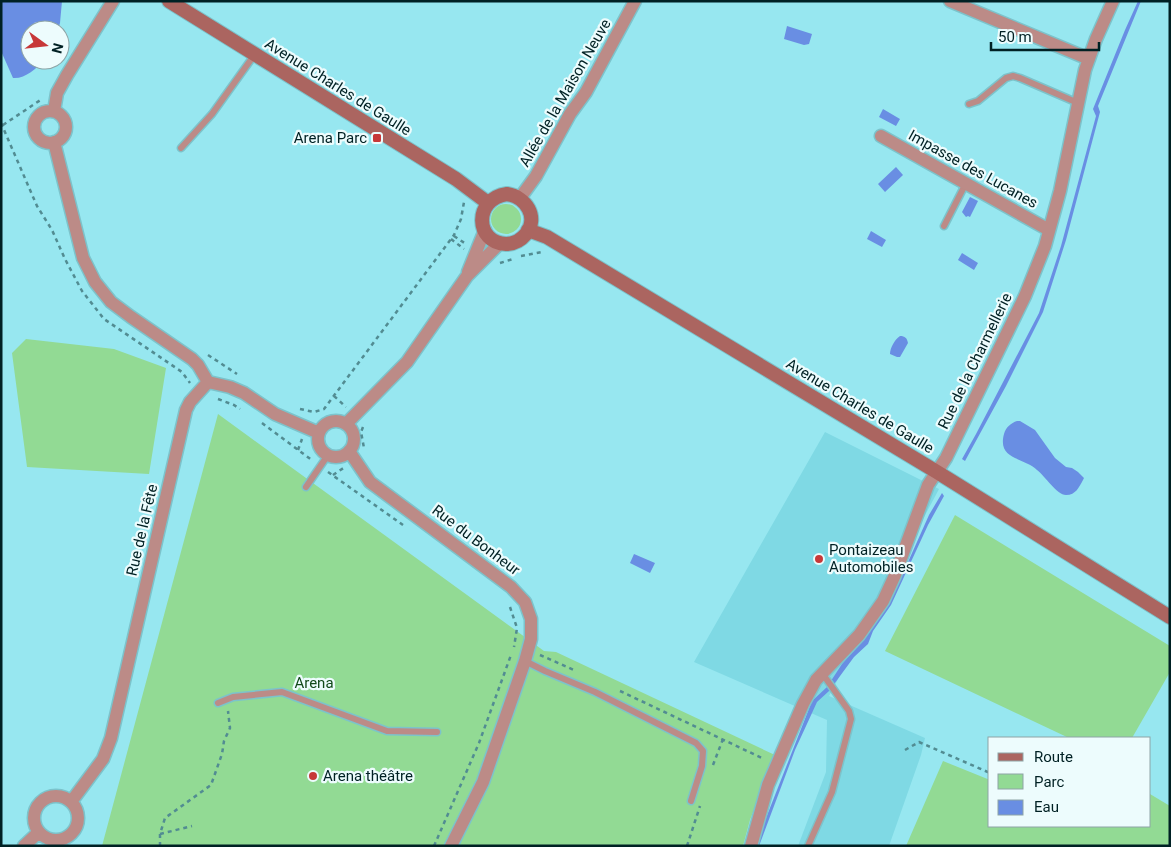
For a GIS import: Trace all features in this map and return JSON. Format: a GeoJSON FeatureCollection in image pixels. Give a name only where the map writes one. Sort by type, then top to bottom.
{"type":"FeatureCollection","features":[{"type":"Feature","properties":{"kind":"main road","name":"Avenue Charles de Gaulle"},"geometry":{"type":"LineString","coordinates":[[169,1],[408,149],[472,190],[488,203]]}},
{"type":"Feature","properties":{"kind":"main road"},"geometry":{"type":"LineString","coordinates":[[507,194],[520,198],[529,209],[531,216],[531,224],[528,230],[516,242],[508,244],[497,243],[486,234],[482,218],[484,210],[493,198],[507,194]]}},
{"type":"Feature","properties":{"kind":"main road","name":"Avenue Charles de Gaulle"},"geometry":{"type":"LineString","coordinates":[[528,230],[547,237],[937,472],[1170,617]]}},
{"type":"Feature","properties":{"kind":"street"},"geometry":{"type":"LineString","coordinates":[[54,111],[57,93],[113,1]]}},
{"type":"Feature","properties":{"kind":"street","name":"Allée de la Maison Neuve"},"geometry":{"type":"LineString","coordinates":[[520,198],[536,176],[570,114],[586,92],[635,1]]}},
{"type":"Feature","properties":{"kind":"street"},"geometry":{"type":"LineString","coordinates":[[950,1],[1089,59]]}},
{"type":"Feature","properties":{"kind":"street","name":"Rue de la Charmellerie"},"geometry":{"type":"LineString","coordinates":[[751,846],[768,785],[803,704],[816,680],[824,676],[859,635],[883,601],[895,575],[928,485],[946,458],[1025,296],[1050,230],[1085,70],[1113,1]]}},
{"type":"Feature","properties":{"kind":"street"},"geometry":{"type":"LineString","coordinates":[[49,110],[54,111],[63,117],[66,127],[63,137],[49,143],[36,135],[34,124],[39,115],[49,110]]}},
{"type":"Feature","properties":{"kind":"street","name":"Impasse des Lucanes"},"geometry":{"type":"LineString","coordinates":[[881,136],[1050,230]]}},
{"type":"Feature","properties":{"kind":"street"},"geometry":{"type":"LineString","coordinates":[[54,142],[82,258],[95,282],[111,302],[192,358],[201,370],[204,387],[230,387],[244,392],[275,414],[319,433]]}},
{"type":"Feature","properties":{"kind":"street"},"geometry":{"type":"LineString","coordinates":[[466,276],[485,230]]}},
{"type":"Feature","properties":{"kind":"street"},"geometry":{"type":"LineString","coordinates":[[346,424],[406,362],[466,276],[500,243]]}},
{"type":"Feature","properties":{"kind":"street","name":"Rue de la Fête"},"geometry":{"type":"LineString","coordinates":[[71,802],[103,759],[111,738],[186,410],[190,402],[204,387]]}},
{"type":"Feature","properties":{"kind":"street"},"geometry":{"type":"LineString","coordinates":[[335,421],[346,424],[353,434],[352,446],[349,451],[339,456],[328,455],[320,447],[318,441],[319,433],[324,425],[329,422],[335,421]]}},
{"type":"Feature","properties":{"kind":"street","name":"Rue du Bonheur"},"geometry":{"type":"LineString","coordinates":[[349,451],[370,482],[512,586],[525,602],[531,619],[530,663],[483,782],[451,846]]}},
{"type":"Feature","properties":{"kind":"street"},"geometry":{"type":"LineString","coordinates":[[58,796],[71,802],[76,808],[78,822],[76,829],[71,835],[65,839],[50,840],[38,832],[34,818],[39,804],[51,797],[58,796]]}},
{"type":"Feature","properties":{"kind":"street"},"geometry":{"type":"LineString","coordinates":[[24,846],[38,832]]}},
{"type":"Feature","properties":{"kind":"lane"},"geometry":{"type":"LineString","coordinates":[[181,148],[212,114],[255,54]]}},
{"type":"Feature","properties":{"kind":"lane"},"geometry":{"type":"LineString","coordinates":[[969,104],[978,101],[1006,78],[1013,76],[1078,103]]}},
{"type":"Feature","properties":{"kind":"lane"},"geometry":{"type":"LineString","coordinates":[[944,226],[966,183]]}},
{"type":"Feature","properties":{"kind":"lane"},"geometry":{"type":"LineString","coordinates":[[306,487],[328,455]]}},
{"type":"Feature","properties":{"kind":"lane"},"geometry":{"type":"LineString","coordinates":[[530,663],[595,692],[696,742],[703,751],[702,766],[691,801]]}},
{"type":"Feature","properties":{"kind":"lane"},"geometry":{"type":"LineString","coordinates":[[808,846],[832,792],[851,719],[849,711],[824,676]]}},
{"type":"Feature","properties":{"kind":"lane"},"geometry":{"type":"LineString","coordinates":[[218,703],[233,697],[282,692],[387,731],[437,732]]}},
{"type":"Feature","properties":{"kind":"path"},"geometry":{"type":"LineString","coordinates":[[57,93],[48,95],[2,124],[37,206],[52,230],[82,291],[104,319],[182,372],[192,387],[204,387],[214,398],[241,409]]}},
{"type":"Feature","properties":{"kind":"path"},"geometry":{"type":"LineString","coordinates":[[296,408],[314,412],[324,409],[454,236],[461,219],[464,201],[472,190]]}},
{"type":"Feature","properties":{"kind":"path"},"geometry":{"type":"LineString","coordinates":[[205,353],[241,377]]}},
{"type":"Feature","properties":{"kind":"path"},"geometry":{"type":"LineString","coordinates":[[256,418],[403,525]]}},
{"type":"Feature","properties":{"kind":"path"},"geometry":{"type":"LineString","coordinates":[[434,846],[480,743],[513,650],[517,628],[510,606]]}},
{"type":"Feature","properties":{"kind":"path"},"geometry":{"type":"LineString","coordinates":[[530,663],[539,655],[574,671]]}},
{"type":"Feature","properties":{"kind":"path"},"geometry":{"type":"LineString","coordinates":[[618,691],[777,765]]}},
{"type":"Feature","properties":{"kind":"path"},"geometry":{"type":"LineString","coordinates":[[160,846],[160,834],[165,818],[211,786],[222,754],[224,741],[230,728],[228,712],[229,703],[233,697]]}},
{"type":"Feature","properties":{"kind":"path"},"geometry":{"type":"LineString","coordinates":[[905,750],[919,742],[988,772]]}},
{"type":"Feature","properties":{"kind":"path"},"geometry":{"type":"LineString","coordinates":[[160,834],[192,826]]}},
{"type":"Feature","properties":{"kind":"shaded area"},"geometry":{"type":"Polygon","coordinates":[[[825,432],[939,489],[829,696],[925,738],[921,755],[889,846],[798,846],[826,772],[827,720],[694,662],[825,432]]]}},
{"type":"Feature","properties":{"kind":"green space"},"geometry":{"type":"Polygon","coordinates":[[[506,204],[517,208],[521,219],[517,230],[506,234],[495,230],[491,219],[495,208],[506,204]]]}},
{"type":"Feature","properties":{"kind":"green space"},"geometry":{"type":"Polygon","coordinates":[[[26,339],[114,349],[166,368],[149,474],[27,467],[12,353],[26,339]]]}},
{"type":"Feature","properties":{"kind":"green space","name":"Arena"},"geometry":{"type":"Polygon","coordinates":[[[218,414],[544,651],[556,652],[775,755],[750,820],[743,846],[102,846],[218,414]]]}},
{"type":"Feature","properties":{"kind":"green space"},"geometry":{"type":"Polygon","coordinates":[[[955,515],[1170,646],[1170,672],[1133,737],[1067,737],[885,651],[955,515]]]}},
{"type":"Feature","properties":{"kind":"green space"},"geometry":{"type":"Polygon","coordinates":[[[943,761],[988,779],[988,827],[1151,827],[1151,795],[1170,806],[1170,846],[906,846],[943,761]]]}},
{"type":"Feature","properties":{"kind":"water"},"geometry":{"type":"Polygon","coordinates":[[[1,1],[62,1],[60,20],[20,20],[20,70],[34,70],[22,77],[13,78],[1,51],[1,1]]]}},
{"type":"Feature","properties":{"kind":"water"},"geometry":{"type":"Polygon","coordinates":[[[1138,1],[1141,1],[1098,106],[1100,112],[1066,240],[1043,312],[1006,386],[965,461],[962,459],[1039,313],[1061,246],[1096,116],[1093,109],[1138,1]]]}},
{"type":"Feature","properties":{"kind":"water"},"geometry":{"type":"Polygon","coordinates":[[[787,26],[812,34],[809,44],[804,45],[784,39],[787,26]]]}},
{"type":"Feature","properties":{"kind":"water"},"geometry":{"type":"Polygon","coordinates":[[[883,109],[900,119],[896,126],[879,117],[883,109]]]}},
{"type":"Feature","properties":{"kind":"water"},"geometry":{"type":"Polygon","coordinates":[[[896,167],[903,175],[885,192],[878,184],[896,167]]]}},
{"type":"Feature","properties":{"kind":"water"},"geometry":{"type":"Polygon","coordinates":[[[970,197],[978,201],[970,217],[966,217],[962,212],[970,197]]]}},
{"type":"Feature","properties":{"kind":"water"},"geometry":{"type":"Polygon","coordinates":[[[871,231],[886,240],[882,247],[867,239],[871,231]]]}},
{"type":"Feature","properties":{"kind":"water"},"geometry":{"type":"Polygon","coordinates":[[[962,253],[978,263],[974,270],[958,260],[962,253]]]}},
{"type":"Feature","properties":{"kind":"water"},"geometry":{"type":"Polygon","coordinates":[[[900,336],[906,338],[908,343],[900,357],[897,357],[890,354],[890,352],[895,341],[900,336]]]}},
{"type":"Feature","properties":{"kind":"water"},"geometry":{"type":"Polygon","coordinates":[[[1017,421],[1035,430],[1055,458],[1066,467],[1078,472],[1084,478],[1075,492],[1069,495],[1062,494],[1032,466],[1013,457],[1004,449],[1003,442],[1006,429],[1017,421]]]}},
{"type":"Feature","properties":{"kind":"water"},"geometry":{"type":"Polygon","coordinates":[[[942,493],[944,496],[928,525],[891,605],[873,631],[868,644],[854,657],[829,691],[817,702],[795,750],[759,846],[755,846],[812,701],[827,687],[842,664],[865,638],[883,610],[896,589],[929,515],[942,493]]]}},
{"type":"Feature","properties":{"kind":"water"},"geometry":{"type":"Polygon","coordinates":[[[634,554],[655,563],[650,573],[630,563],[634,554]]]}},
{"type":"Feature","properties":{"kind":"place","name":"Arena Parc"},"geometry":{"type":"Point","coordinates":[377,138]}},
{"type":"Feature","properties":{"kind":"place","name":"Pontaizeau Automobiles"},"geometry":{"type":"Point","coordinates":[819,559]}},
{"type":"Feature","properties":{"kind":"place","name":"Arena théâtre"},"geometry":{"type":"Point","coordinates":[313,776]}}]}
